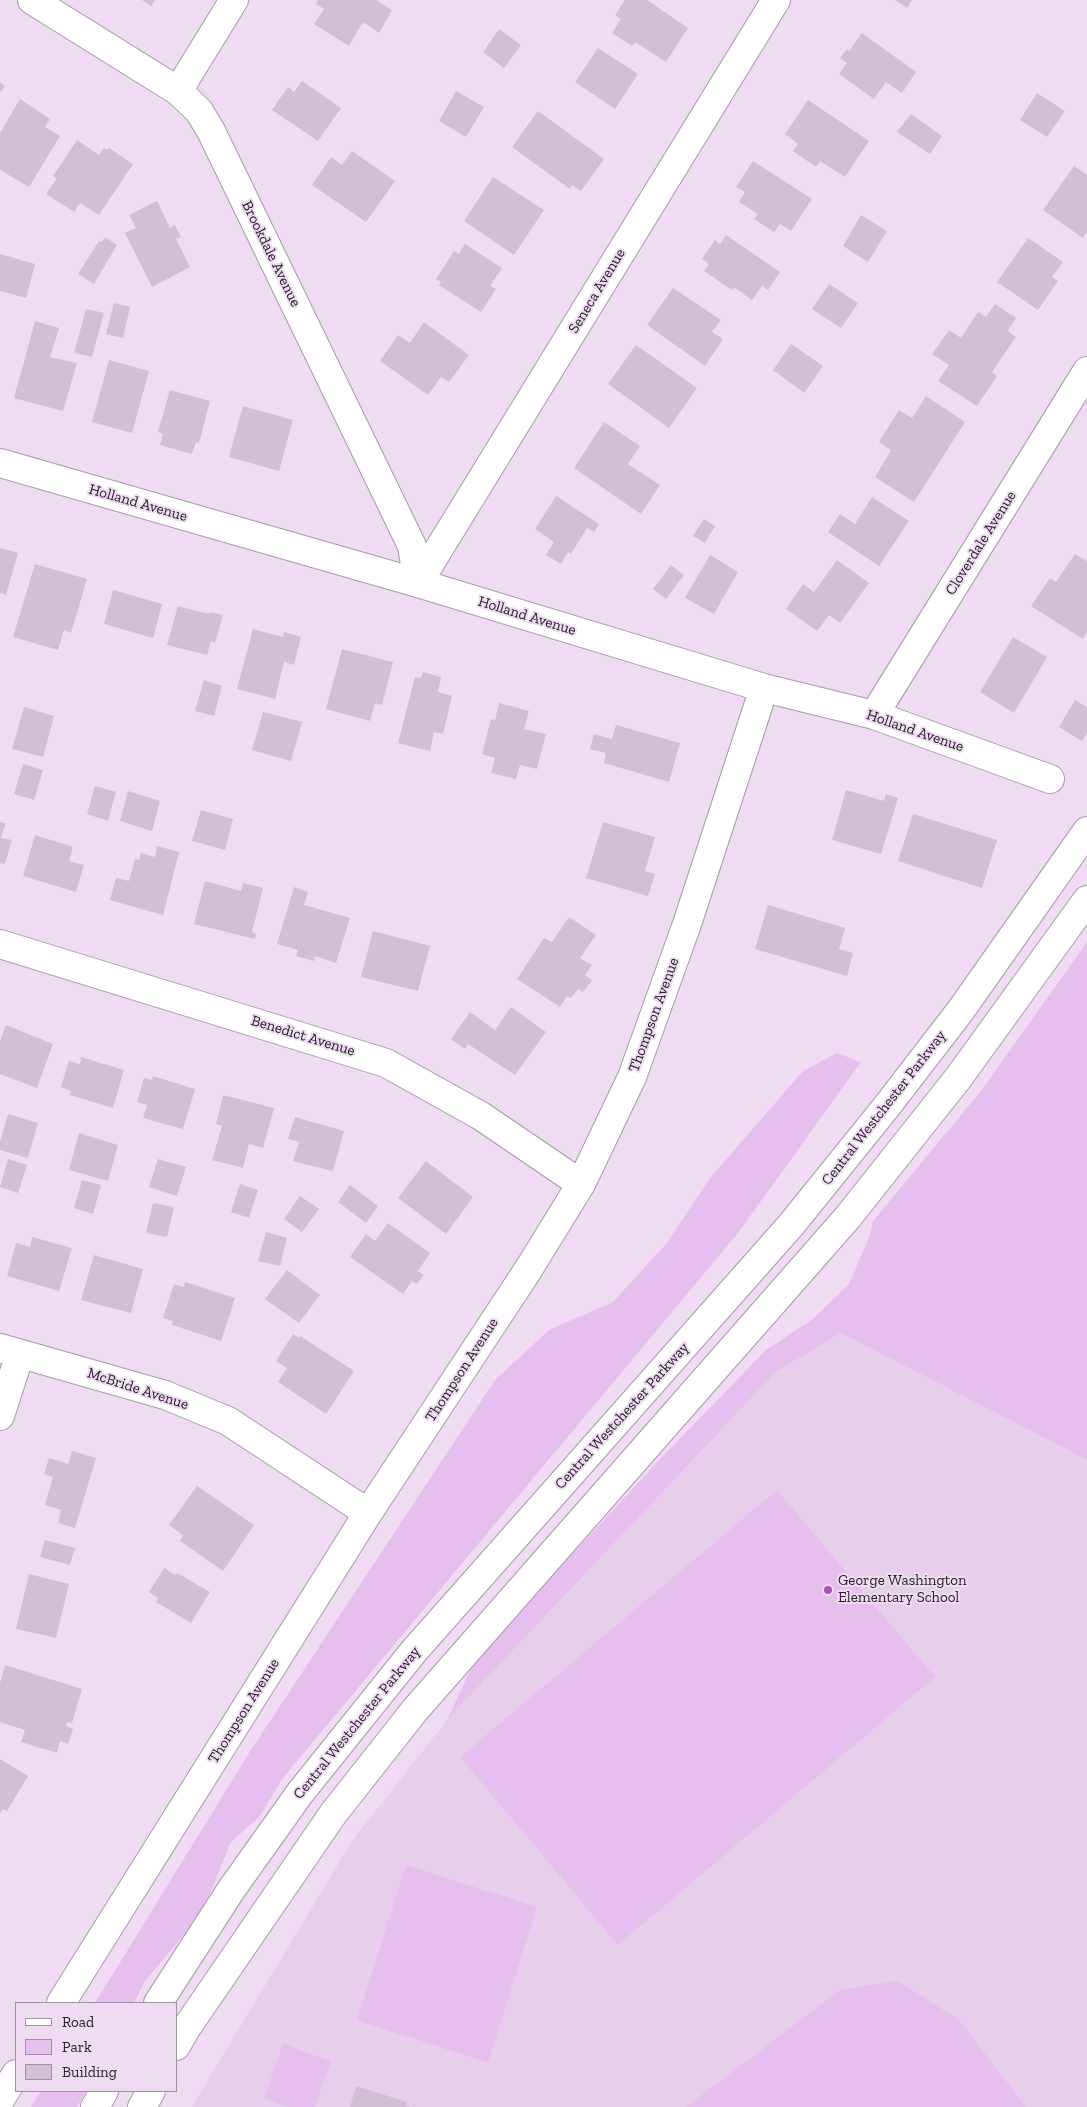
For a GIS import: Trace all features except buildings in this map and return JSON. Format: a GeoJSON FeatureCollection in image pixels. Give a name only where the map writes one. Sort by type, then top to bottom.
{"type":"FeatureCollection","features":[{"type":"Feature","properties":{"kind":"street","name":"Brookdale Avenue"},"geometry":{"type":"LineString","coordinates":[[32,0],[178,91],[199,111],[211,131],[412,546],[418,583]]}},
{"type":"Feature","properties":{"kind":"street"},"geometry":{"type":"LineString","coordinates":[[178,91],[234,0]]}},
{"type":"Feature","properties":{"kind":"street","name":"Seneca Avenue"},"geometry":{"type":"LineString","coordinates":[[418,583],[776,0]]}},
{"type":"Feature","properties":{"kind":"street","name":"Cloverdale Avenue"},"geometry":{"type":"LineString","coordinates":[[874,715],[1087,371]]}},
{"type":"Feature","properties":{"kind":"street","name":"Holland Avenue"},"geometry":{"type":"LineString","coordinates":[[0,463],[418,583],[764,688],[874,715],[1050,780]]}},
{"type":"Feature","properties":{"kind":"street","name":"Thompson Avenue"},"geometry":{"type":"LineString","coordinates":[[62,2002],[368,1513],[528,1270],[581,1184],[632,1077],[687,924],[764,688]]}},
{"type":"Feature","properties":{"kind":"street","name":"Central Westchester Parkway"},"geometry":{"type":"LineString","coordinates":[[159,2002],[231,1890],[300,1793],[414,1651],[791,1225],[962,1010],[1087,831]]}},
{"type":"Feature","properties":{"kind":"street"},"geometry":{"type":"LineString","coordinates":[[178,2043],[333,1814],[409,1717],[534,1572],[848,1217],[959,1076],[1087,900]]}},
{"type":"Feature","properties":{"kind":"street","name":"Benedict Avenue"},"geometry":{"type":"LineString","coordinates":[[0,944],[386,1063],[481,1116],[581,1184]]}},
{"type":"Feature","properties":{"kind":"street"},"geometry":{"type":"LineString","coordinates":[[0,1416],[10,1351]]}},
{"type":"Feature","properties":{"kind":"street","name":"McBride Avenue"},"geometry":{"type":"LineString","coordinates":[[10,1351],[165,1395],[228,1421],[368,1513]]}},
{"type":"Feature","properties":{"kind":"street"},"geometry":{"type":"LineString","coordinates":[[0,2100],[15,2076]]}},
{"type":"Feature","properties":{"kind":"street"},"geometry":{"type":"LineString","coordinates":[[95,2107],[103,2092]]}},
{"type":"Feature","properties":{"kind":"street"},"geometry":{"type":"LineString","coordinates":[[142,2107],[150,2092]]}},
{"type":"Feature","properties":{"kind":"shaded area","name":"George Washington Elementary School"},"geometry":{"type":"Polygon","coordinates":[[[841,1333],[1087,1460],[1087,2107],[192,2107],[352,1841],[447,1720],[776,1372],[841,1333]]]}},
{"type":"Feature","properties":{"kind":"green space"},"geometry":{"type":"Polygon","coordinates":[[[1087,942],[1087,1460],[841,1333],[776,1372],[447,1720],[476,1658],[662,1457],[766,1350],[813,1319],[849,1284],[870,1235],[873,1221],[981,1091],[1087,942]]]}},
{"type":"Feature","properties":{"kind":"green space"},"geometry":{"type":"Polygon","coordinates":[[[837,1053],[861,1062],[738,1233],[282,1779],[260,1816],[231,1842],[202,1913],[145,1981],[134,2002],[96,2002],[249,1753],[495,1380],[549,1330],[613,1302],[666,1244],[710,1178],[803,1071],[837,1053]]]}},
{"type":"Feature","properties":{"kind":"green space"},"geometry":{"type":"Polygon","coordinates":[[[777,1490],[935,1677],[618,1945],[460,1757],[777,1490]]]}},
{"type":"Feature","properties":{"kind":"green space"},"geometry":{"type":"Polygon","coordinates":[[[406,1865],[537,1907],[488,2063],[357,2020],[406,1865]]]}},
{"type":"Feature","properties":{"kind":"green space"},"geometry":{"type":"Polygon","coordinates":[[[898,1981],[959,2020],[1026,2107],[686,2107],[840,1990],[898,1981]]]}},
{"type":"Feature","properties":{"kind":"green space"},"geometry":{"type":"Polygon","coordinates":[[[283,2044],[331,2061],[315,2107],[289,2107],[264,2098],[283,2044]]]}},
{"type":"Feature","properties":{"kind":"green space"},"geometry":{"type":"Polygon","coordinates":[[[40,2092],[85,2092],[77,2107],[31,2107],[40,2092]]]}},
{"type":"Feature","properties":{"kind":"place","name":"George Washington Elementary School"},"geometry":{"type":"Point","coordinates":[828,1590]}}]}
